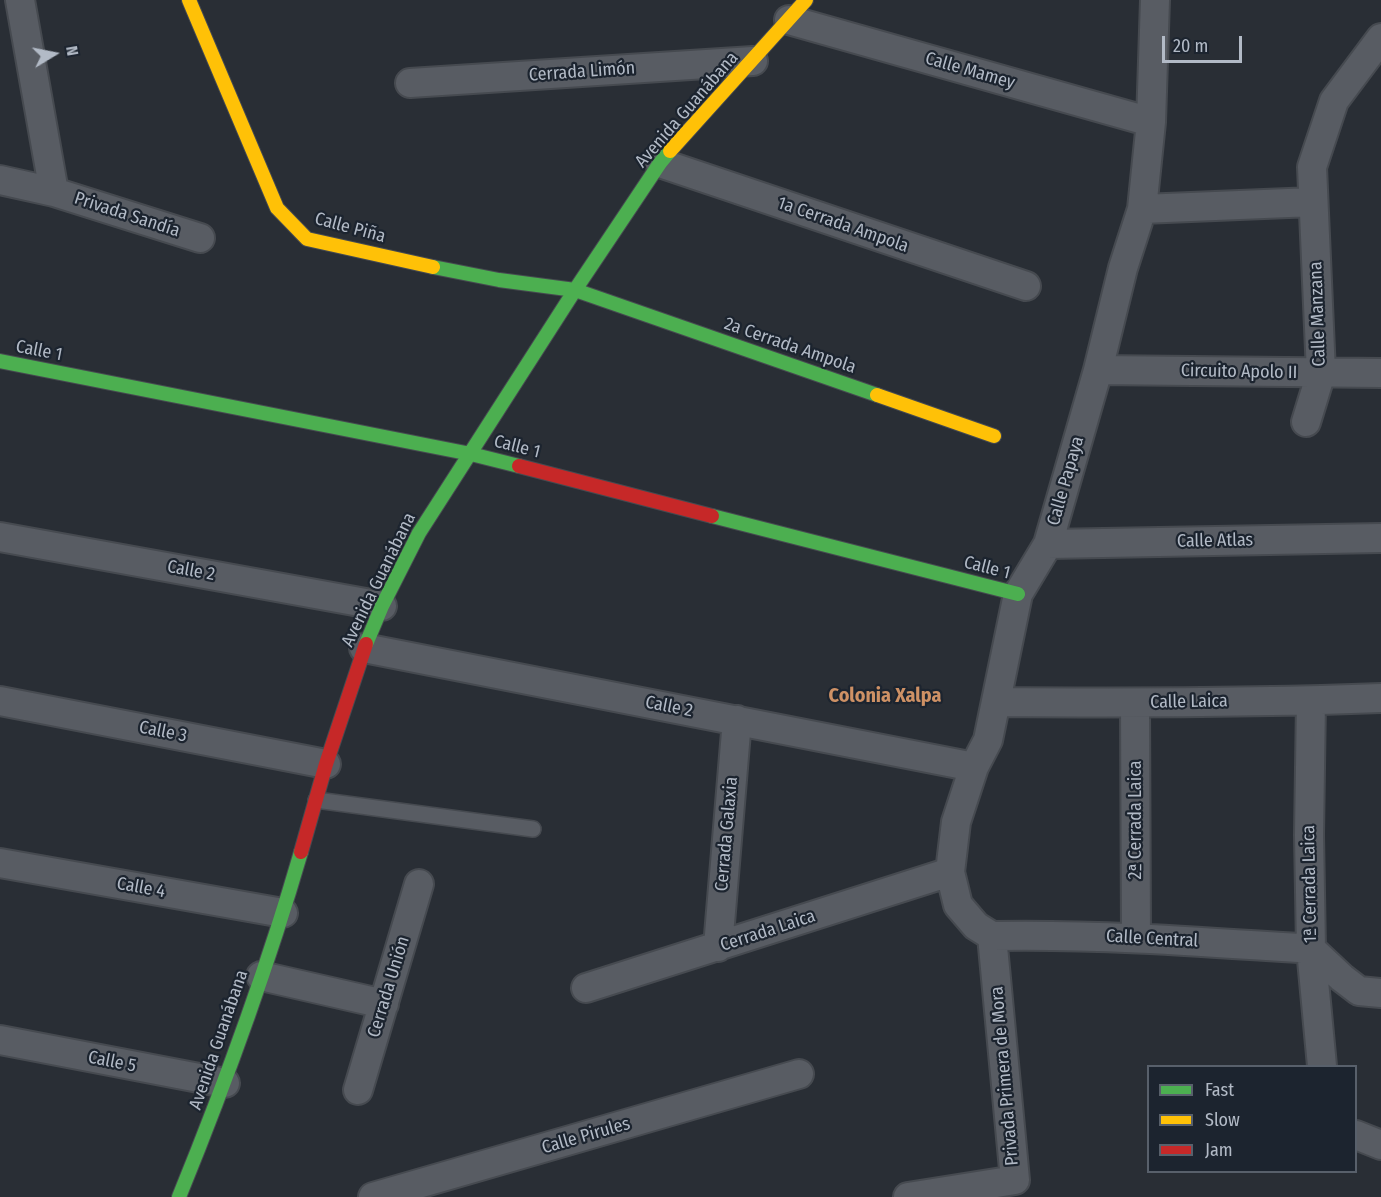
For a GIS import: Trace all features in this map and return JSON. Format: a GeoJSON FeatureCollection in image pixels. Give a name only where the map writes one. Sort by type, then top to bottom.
{"type":"FeatureCollection","features":[{"type":"Feature","properties":{"kind":"street"},"geometry":{"type":"LineString","coordinates":[[20,0],[54,192]]}},
{"type":"Feature","properties":{"kind":"street","name":"Calle Piña"},"geometry":{"type":"LineString","coordinates":[[189,0],[277,208],[307,239],[499,280],[575,290]]}},
{"type":"Feature","properties":{"kind":"street","name":"Calle Papaya"},"geometry":{"type":"LineString","coordinates":[[992,936],[976,926],[958,905],[950,872],[956,822],[974,767],[988,740],[1018,594],[1048,544],[1098,370],[1123,268],[1142,209],[1151,122],[1155,0]]}},
{"type":"Feature","properties":{"kind":"street","name":"Avenida Guanábana"},"geometry":{"type":"LineString","coordinates":[[179,1197],[225,1083],[283,913],[326,764],[364,648],[382,606],[419,533],[575,290],[660,163],[798,10]]}},
{"type":"Feature","properties":{"kind":"street","name":"Calle Mamey"},"geometry":{"type":"LineString","coordinates":[[798,10],[1151,122]]}},
{"type":"Feature","properties":{"kind":"street","name":"Calle Manzana"},"geometry":{"type":"LineString","coordinates":[[1306,423],[1321,373],[1311,167],[1334,100],[1381,38]]}},
{"type":"Feature","properties":{"kind":"street","name":"Cerrada Limón"},"geometry":{"type":"LineString","coordinates":[[410,83],[753,61]]}},
{"type":"Feature","properties":{"kind":"street","name":"1a Cerrada Ampola"},"geometry":{"type":"LineString","coordinates":[[660,163],[1026,286]]}},
{"type":"Feature","properties":{"kind":"street","name":"Privada Sandía"},"geometry":{"type":"LineString","coordinates":[[0,180],[54,192],[200,238]]}},
{"type":"Feature","properties":{"kind":"street"},"geometry":{"type":"LineString","coordinates":[[1142,209],[1313,202]]}},
{"type":"Feature","properties":{"kind":"street","name":"2a Cerrada Ampola"},"geometry":{"type":"LineString","coordinates":[[575,290],[994,436]]}},
{"type":"Feature","properties":{"kind":"street","name":"Calle 1"},"geometry":{"type":"LineString","coordinates":[[0,361],[471,454],[1018,594]]}},
{"type":"Feature","properties":{"kind":"street","name":"Circuito Apolo II"},"geometry":{"type":"LineString","coordinates":[[1098,370],[1381,373]]}},
{"type":"Feature","properties":{"kind":"street","name":"Calle 2"},"geometry":{"type":"LineString","coordinates":[[0,537],[382,606]]}},
{"type":"Feature","properties":{"kind":"street","name":"Calle Atlas"},"geometry":{"type":"LineString","coordinates":[[1048,544],[1381,538]]}},
{"type":"Feature","properties":{"kind":"street","name":"Calle 2"},"geometry":{"type":"LineString","coordinates":[[364,648],[974,767]]}},
{"type":"Feature","properties":{"kind":"street","name":"Calle Laica"},"geometry":{"type":"LineString","coordinates":[[997,702],[1135,703],[1381,698]]}},
{"type":"Feature","properties":{"kind":"street","name":"Calle 3"},"geometry":{"type":"LineString","coordinates":[[0,701],[326,764]]}},
{"type":"Feature","properties":{"kind":"street","name":"1ª Cerrada Laica"},"geometry":{"type":"LineString","coordinates":[[1311,701],[1309,835],[1311,949],[1322,1065]]}},
{"type":"Feature","properties":{"kind":"street","name":"2ª Cerrada Laica"},"geometry":{"type":"LineString","coordinates":[[1135,703],[1136,937]]}},
{"type":"Feature","properties":{"kind":"street","name":"Cerrada Galaxia"},"geometry":{"type":"LineString","coordinates":[[718,947],[737,720]]}},
{"type":"Feature","properties":{"kind":"street","name":"Calle 4"},"geometry":{"type":"LineString","coordinates":[[0,863],[283,913]]}},
{"type":"Feature","properties":{"kind":"street","name":"Cerrada Laica"},"geometry":{"type":"LineString","coordinates":[[586,988],[950,872]]}},
{"type":"Feature","properties":{"kind":"street","name":"Cerrada Unión"},"geometry":{"type":"LineString","coordinates":[[358,1090],[419,884]]}},
{"type":"Feature","properties":{"kind":"street","name":"Calle Central"},"geometry":{"type":"LineString","coordinates":[[992,936],[1136,937],[1311,949]]}},
{"type":"Feature","properties":{"kind":"street","name":"Privada Primera de Mora"},"geometry":{"type":"LineString","coordinates":[[908,1197],[1015,1180],[992,936]]}},
{"type":"Feature","properties":{"kind":"street"},"geometry":{"type":"LineString","coordinates":[[1311,949],[1359,991],[1381,993]]}},
{"type":"Feature","properties":{"kind":"street"},"geometry":{"type":"LineString","coordinates":[[261,976],[384,1004]]}},
{"type":"Feature","properties":{"kind":"street","name":"Calle 5"},"geometry":{"type":"LineString","coordinates":[[0,1040],[225,1083]]}},
{"type":"Feature","properties":{"kind":"street","name":"Calle Pirules"},"geometry":{"type":"LineString","coordinates":[[373,1197],[799,1074]]}},
{"type":"Feature","properties":{"kind":"street"},"geometry":{"type":"LineString","coordinates":[[1357,1135],[1381,1145]]}},
{"type":"Feature","properties":{"kind":"lane"},"geometry":{"type":"LineString","coordinates":[[316,800],[533,830]]}},
{"type":"Feature","properties":{"kind":"traffic: fast"},"geometry":{"type":"LineString","coordinates":[[366,644],[382,606],[419,533],[575,290],[670,151]]}},
{"type":"Feature","properties":{"kind":"traffic: fast"},"geometry":{"type":"LineString","coordinates":[[433,267],[499,280],[575,290],[877,395]]}},
{"type":"Feature","properties":{"kind":"traffic: fast"},"geometry":{"type":"LineString","coordinates":[[0,361],[471,454],[519,466]]}},
{"type":"Feature","properties":{"kind":"traffic: fast"},"geometry":{"type":"LineString","coordinates":[[712,516],[1018,594]]}},
{"type":"Feature","properties":{"kind":"traffic: fast"},"geometry":{"type":"LineString","coordinates":[[179,1197],[245,1026],[301,852]]}},
{"type":"Feature","properties":{"kind":"traffic: slow"},"geometry":{"type":"LineString","coordinates":[[189,0],[277,208],[307,239],[433,267]]}},
{"type":"Feature","properties":{"kind":"traffic: slow"},"geometry":{"type":"LineString","coordinates":[[670,151],[806,0]]}},
{"type":"Feature","properties":{"kind":"traffic: slow"},"geometry":{"type":"LineString","coordinates":[[877,395],[994,436]]}},
{"type":"Feature","properties":{"kind":"traffic: jam"},"geometry":{"type":"LineString","coordinates":[[519,466],[712,516]]}},
{"type":"Feature","properties":{"kind":"traffic: jam"},"geometry":{"type":"LineString","coordinates":[[301,852],[326,764],[366,644]]}},
{"type":"Feature","properties":{"kind":"district","name":"Colonia Xalpa"},"geometry":{"type":"Point","coordinates":[885,696]}}]}
